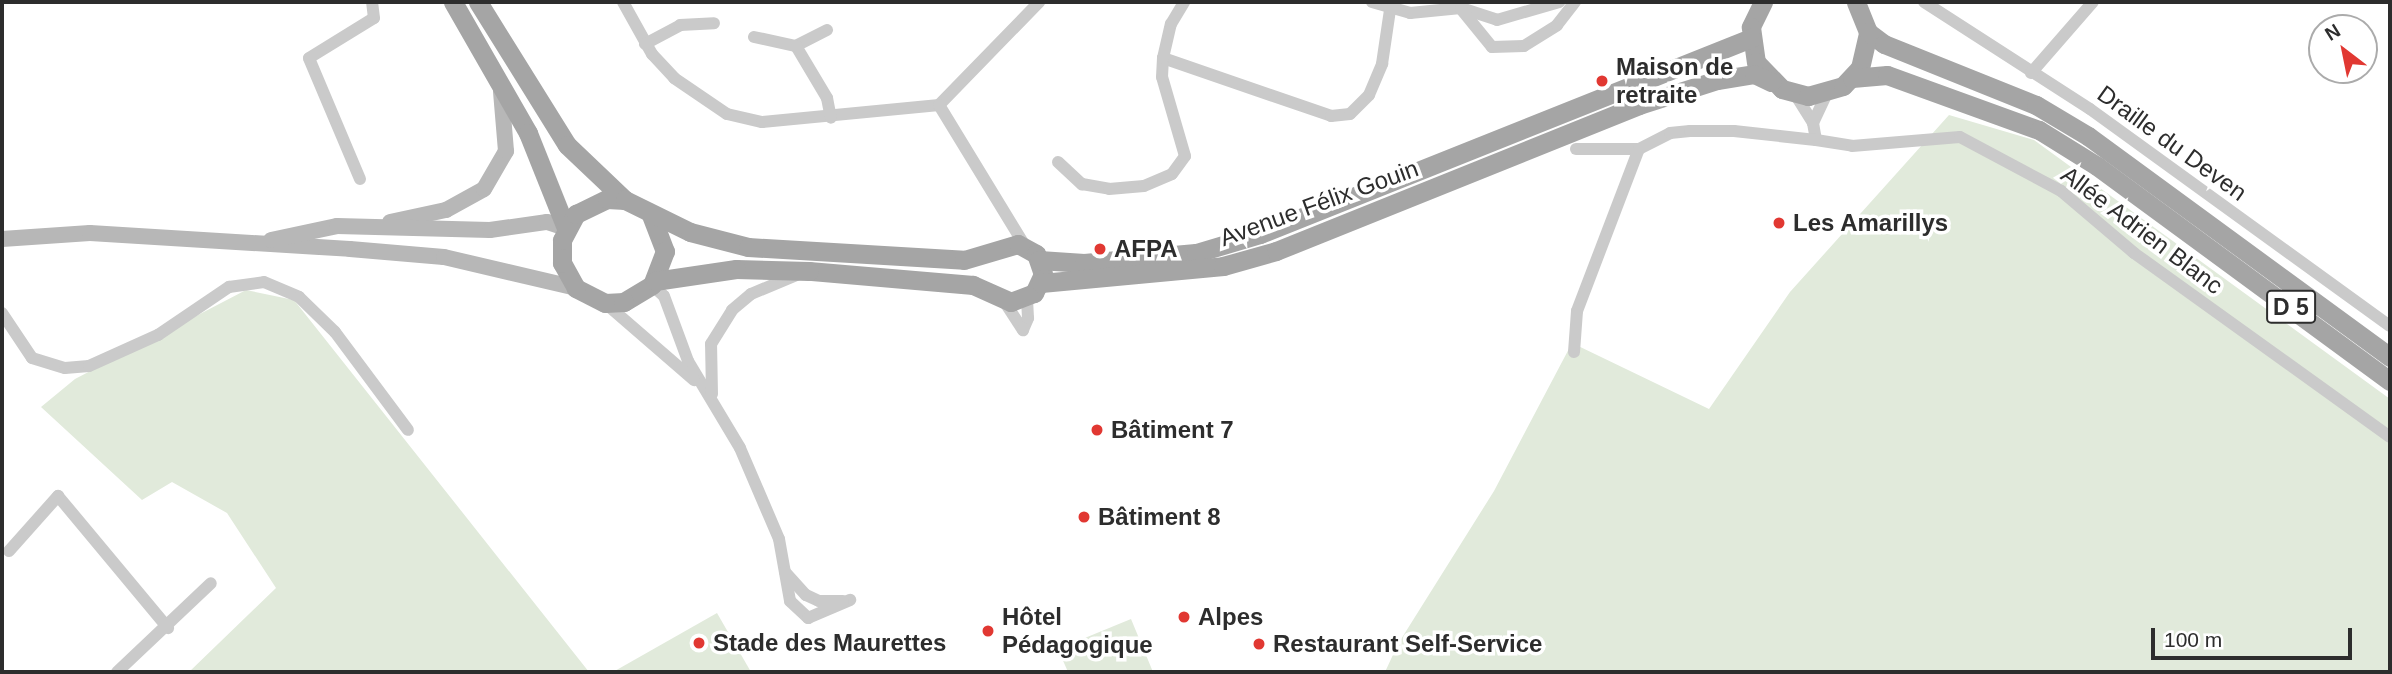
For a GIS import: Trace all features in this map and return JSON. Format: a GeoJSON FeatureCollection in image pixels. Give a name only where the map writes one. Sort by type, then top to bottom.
{"type":"FeatureCollection","features":[{"type":"Feature","properties":{"kind":"main road"},"geometry":{"type":"LineString","coordinates":[[453,2],[500,81],[550,178],[566,228],[562,263],[576,288]]}},
{"type":"Feature","properties":{"kind":"main road","name":"Avenue Félix Gouin"},"geometry":{"type":"LineString","coordinates":[[478,2],[567,145],[625,200],[651,215],[690,232],[748,247],[964,260],[996,250],[1032,253],[1084,263],[1196,253],[1261,234],[1751,38]]}},
{"type":"Feature","properties":{"kind":"main road"},"geometry":{"type":"LineString","coordinates":[[1763,2],[1751,38],[1756,62],[1771,82]]}},
{"type":"Feature","properties":{"kind":"main road"},"geometry":{"type":"LineString","coordinates":[[1795,94],[1827,93],[1852,78],[1865,57],[1868,32],[1856,2]]}},
{"type":"Feature","properties":{"kind":"main road","name":"D 5"},"geometry":{"type":"LineString","coordinates":[[1868,32],[1884,44],[2036,106],[2088,136],[2390,357]]}},
{"type":"Feature","properties":{"kind":"main road","name":"Avenue Félix Gouin"},"geometry":{"type":"LineString","coordinates":[[1041,284],[1223,267],[1276,251],[1639,105],[1717,80],[1754,74],[1795,94]]}},
{"type":"Feature","properties":{"kind":"main road","name":"D 5"},"geometry":{"type":"LineString","coordinates":[[1852,78],[1887,75],[2039,130],[2097,166],[2390,381]]}},
{"type":"Feature","properties":{"kind":"main road"},"geometry":{"type":"LineString","coordinates":[[370,226],[446,210],[484,189],[506,151],[500,81]]}},
{"type":"Feature","properties":{"kind":"main road"},"geometry":{"type":"LineString","coordinates":[[566,228],[590,204],[625,200]]}},
{"type":"Feature","properties":{"kind":"main road"},"geometry":{"type":"LineString","coordinates":[[2,239],[90,233],[444,257],[576,288],[606,303],[638,297],[654,283],[665,251],[651,215]]}},
{"type":"Feature","properties":{"kind":"main road"},"geometry":{"type":"LineString","coordinates":[[253,243],[337,226],[490,230],[547,222],[566,228]]}},
{"type":"Feature","properties":{"kind":"main road"},"geometry":{"type":"LineString","coordinates":[[996,250],[984,277],[998,297]]}},
{"type":"Feature","properties":{"kind":"main road"},"geometry":{"type":"LineString","coordinates":[[654,283],[736,269],[810,271],[973,285],[998,297],[1027,299],[1041,284],[1032,253]]}},
{"type":"Feature","properties":{"kind":"street"},"geometry":{"type":"LineString","coordinates":[[359,179],[309,58],[374,18],[372,2]]}},
{"type":"Feature","properties":{"kind":"street"},"geometry":{"type":"LineString","coordinates":[[623,2],[646,44],[674,78],[727,114],[762,122],[831,118],[939,105],[1039,2]]}},
{"type":"Feature","properties":{"kind":"street"},"geometry":{"type":"LineString","coordinates":[[1058,162],[1082,184],[1110,189],[1144,186],[1172,174],[1185,156],[1162,77],[1163,58],[1171,24],[1184,2]]}},
{"type":"Feature","properties":{"kind":"street"},"geometry":{"type":"LineString","coordinates":[[1371,2],[1390,10],[1410,13],[1461,8],[1497,20],[1559,2]]}},
{"type":"Feature","properties":{"kind":"street"},"geometry":{"type":"LineString","coordinates":[[1461,8],[1492,47],[1524,46],[1557,25],[1575,2]]}},
{"type":"Feature","properties":{"kind":"street","name":"Draille du Deven"},"geometry":{"type":"LineString","coordinates":[[1924,2],[2145,148],[2390,325]]}},
{"type":"Feature","properties":{"kind":"street"},"geometry":{"type":"LineString","coordinates":[[2031,73],[2093,2]]}},
{"type":"Feature","properties":{"kind":"street"},"geometry":{"type":"LineString","coordinates":[[1163,58],[1331,116],[1350,114],[1369,95],[1382,64],[1390,10]]}},
{"type":"Feature","properties":{"kind":"street"},"geometry":{"type":"LineString","coordinates":[[646,44],[680,25],[714,23]]}},
{"type":"Feature","properties":{"kind":"street"},"geometry":{"type":"LineString","coordinates":[[754,37],[796,46],[827,30]]}},
{"type":"Feature","properties":{"kind":"street"},"geometry":{"type":"LineString","coordinates":[[796,46],[827,98],[831,118]]}},
{"type":"Feature","properties":{"kind":"street"},"geometry":{"type":"LineString","coordinates":[[1813,123],[1827,93]]}},
{"type":"Feature","properties":{"kind":"street"},"geometry":{"type":"LineString","coordinates":[[1795,94],[1813,123],[1816,140]]}},
{"type":"Feature","properties":{"kind":"street"},"geometry":{"type":"LineString","coordinates":[[939,105],[1006,221],[1032,253]]}},
{"type":"Feature","properties":{"kind":"street","name":"Allée Adrien Blanc"},"geometry":{"type":"LineString","coordinates":[[1639,149],[1670,133],[1690,131],[1734,131],[1852,146],[1960,136],[2060,191],[2134,253],[2390,437]]}},
{"type":"Feature","properties":{"kind":"street"},"geometry":{"type":"LineString","coordinates":[[1574,352],[1577,310],[1639,149],[1576,149]]}},
{"type":"Feature","properties":{"kind":"street"},"geometry":{"type":"LineString","coordinates":[[996,250],[1006,221]]}},
{"type":"Feature","properties":{"kind":"street"},"geometry":{"type":"LineString","coordinates":[[714,401],[711,344],[732,310],[751,293],[810,271]]}},
{"type":"Feature","properties":{"kind":"street"},"geometry":{"type":"LineString","coordinates":[[2,313],[32,358],[65,368],[89,366],[158,335],[229,287],[264,282],[299,297],[335,332],[408,430]]}},
{"type":"Feature","properties":{"kind":"street"},"geometry":{"type":"LineString","coordinates":[[654,283],[664,296],[688,361],[714,401],[779,539],[790,601],[808,618],[850,600],[819,601],[806,595],[785,572]]}},
{"type":"Feature","properties":{"kind":"street"},"geometry":{"type":"LineString","coordinates":[[998,297],[1023,330],[1028,318],[1027,299]]}},
{"type":"Feature","properties":{"kind":"street"},"geometry":{"type":"LineString","coordinates":[[606,303],[714,401]]}},
{"type":"Feature","properties":{"kind":"street"},"geometry":{"type":"LineString","coordinates":[[9,551],[58,496],[168,628]]}},
{"type":"Feature","properties":{"kind":"street"},"geometry":{"type":"LineString","coordinates":[[117,672],[168,628],[211,583]]}},
{"type":"Feature","properties":{"kind":"green space"},"geometry":{"type":"Polygon","coordinates":[[[1949,115],[2034,140],[2390,399],[2390,672],[1385,672],[1398,644],[1494,491],[1572,343],[1709,409],[1790,292],[1949,115]]]}},
{"type":"Feature","properties":{"kind":"green space"},"geometry":{"type":"Polygon","coordinates":[[[246,290],[294,300],[589,672],[189,672],[276,588],[227,513],[172,482],[142,500],[41,407],[75,379],[246,290]]]}},
{"type":"Feature","properties":{"kind":"green space","name":"Stade des Maurettes"},"geometry":{"type":"Polygon","coordinates":[[[717,613],[751,672],[613,672],[717,613]]]}},
{"type":"Feature","properties":{"kind":"green space"},"geometry":{"type":"Polygon","coordinates":[[[1131,619],[1153,672],[1068,672],[1058,649],[1131,619]]]}},
{"type":"Feature","properties":{"kind":"place","name":"Maison de retraite"},"geometry":{"type":"Point","coordinates":[1602,81]}},
{"type":"Feature","properties":{"kind":"place","name":"Les Amarillys"},"geometry":{"type":"Point","coordinates":[1779,223]}},
{"type":"Feature","properties":{"kind":"place","name":"AFPA"},"geometry":{"type":"Point","coordinates":[1100,249]}},
{"type":"Feature","properties":{"kind":"place","name":"Bâtiment 7"},"geometry":{"type":"Point","coordinates":[1097,430]}},
{"type":"Feature","properties":{"kind":"place","name":"Bâtiment 8"},"geometry":{"type":"Point","coordinates":[1084,517]}},
{"type":"Feature","properties":{"kind":"place","name":"Alpes"},"geometry":{"type":"Point","coordinates":[1184,617]}},
{"type":"Feature","properties":{"kind":"place","name":"Hôtel Pédagogique"},"geometry":{"type":"Point","coordinates":[988,631]}},
{"type":"Feature","properties":{"kind":"place","name":"Stade des Maurettes"},"geometry":{"type":"Point","coordinates":[699,643]}},
{"type":"Feature","properties":{"kind":"place","name":"Restaurant Self-Service"},"geometry":{"type":"Point","coordinates":[1259,644]}}]}
